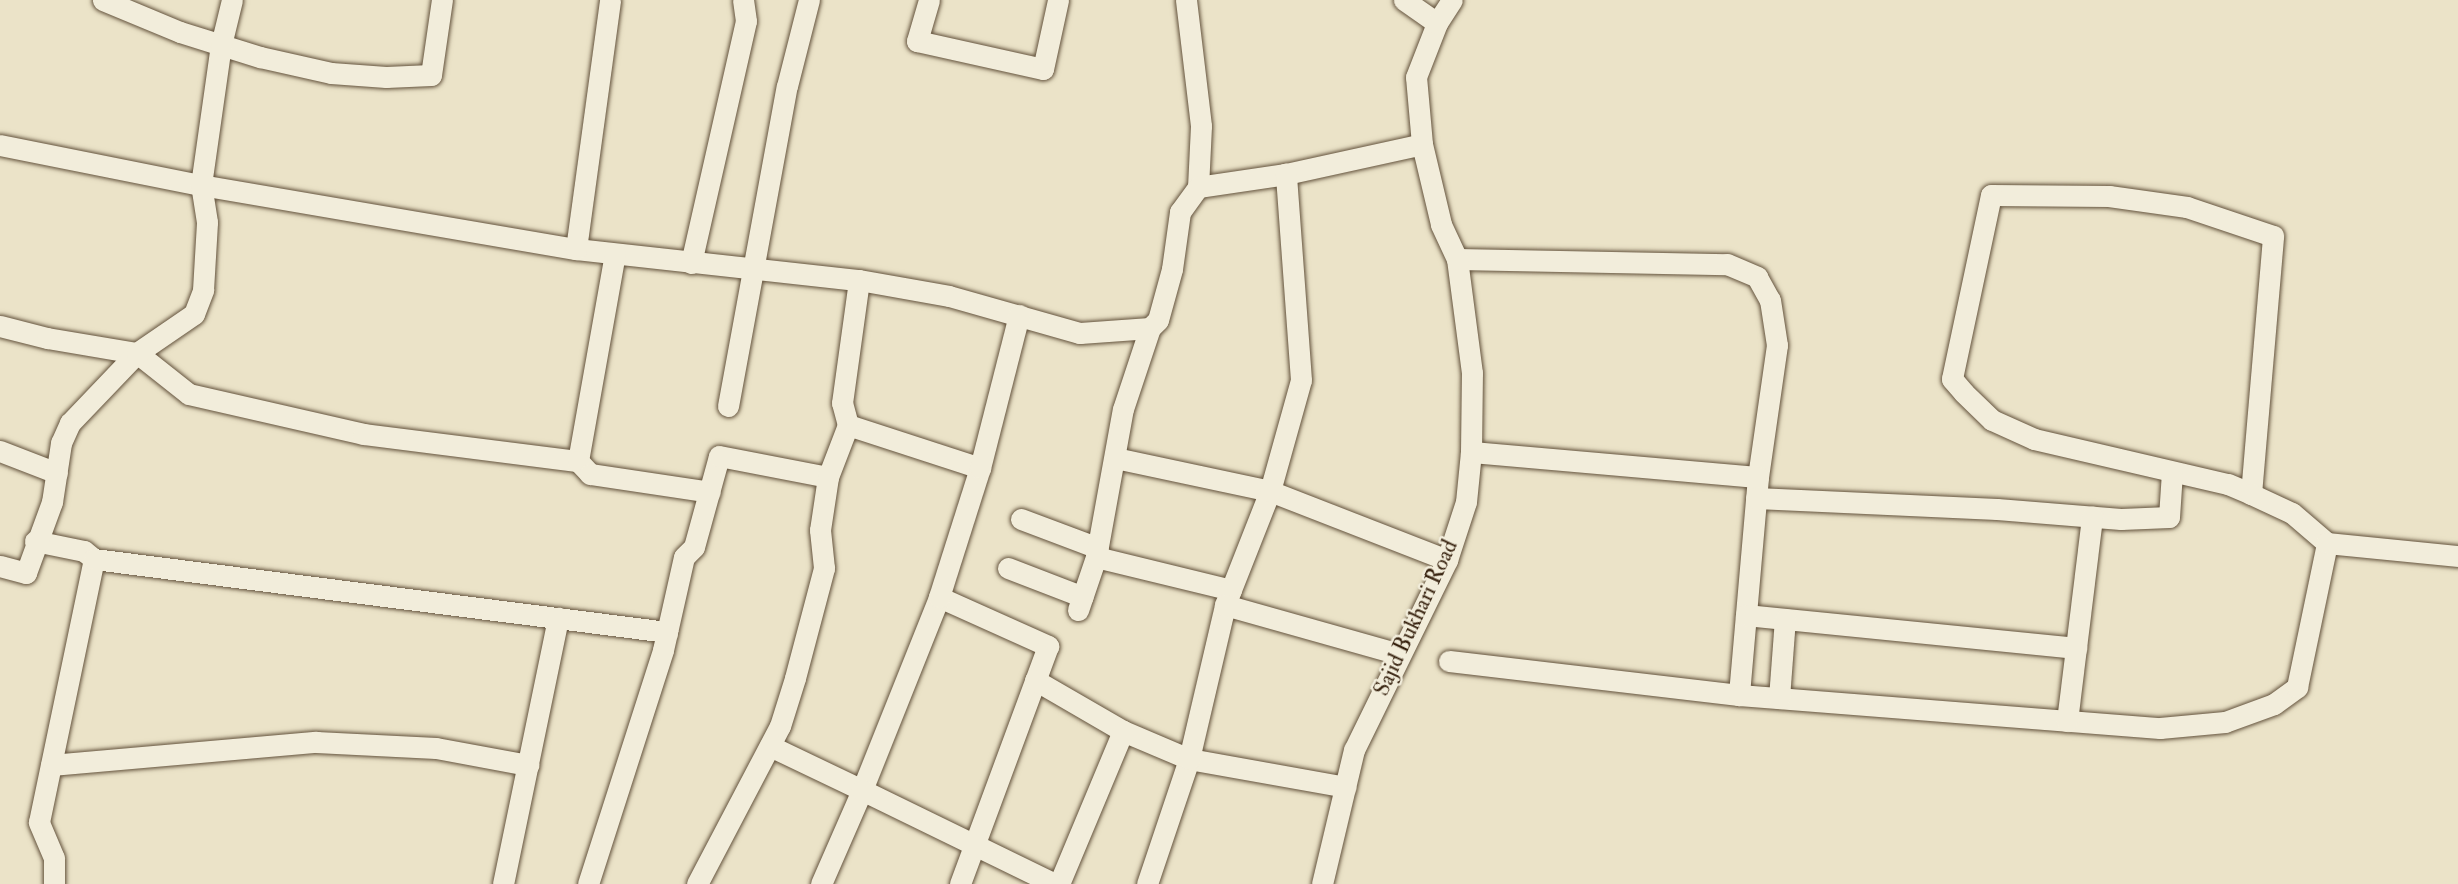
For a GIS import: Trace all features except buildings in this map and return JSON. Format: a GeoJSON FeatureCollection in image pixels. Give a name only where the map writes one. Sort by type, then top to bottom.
{"type":"FeatureCollection","features":[{"type":"Feature","properties":{"kind":"street"},"geometry":{"type":"LineString","coordinates":[[104,0],[221,45],[331,73],[431,75],[442,0]]}},
{"type":"Feature","properties":{"kind":"street"},"geometry":{"type":"LineString","coordinates":[[0,566],[26,573],[35,541],[52,502],[61,443],[70,423],[137,353],[194,314],[203,290],[207,222],[201,185],[221,45],[232,0]]}},
{"type":"Feature","properties":{"kind":"street"},"geometry":{"type":"LineString","coordinates":[[576,249],[610,0]]}},
{"type":"Feature","properties":{"kind":"street"},"geometry":{"type":"LineString","coordinates":[[691,263],[746,21],[743,0]]}},
{"type":"Feature","properties":{"kind":"street"},"geometry":{"type":"LineString","coordinates":[[728,406],[751,271],[787,86],[809,0]]}},
{"type":"Feature","properties":{"kind":"street"},"geometry":{"type":"LineString","coordinates":[[929,0],[917,41],[1043,69],[1058,0]]}},
{"type":"Feature","properties":{"kind":"street"},"geometry":{"type":"LineString","coordinates":[[1008,568],[1080,604],[1097,552],[1123,409],[1150,328],[1158,320],[1172,268],[1180,212],[1198,187],[1201,126],[1186,0]]}},
{"type":"Feature","properties":{"kind":"street"},"geometry":{"type":"LineString","coordinates":[[1404,0],[1437,23]]}},
{"type":"Feature","properties":{"kind":"street","name":"Sajid Bukhari Road"},"geometry":{"type":"LineString","coordinates":[[1322,884],[1354,750],[1447,560],[1466,502],[1471,452],[1472,373],[1457,259],[1441,224],[1422,144],[1416,77],[1437,23],[1452,0]]}},
{"type":"Feature","properties":{"kind":"street"},"geometry":{"type":"LineString","coordinates":[[1198,187],[1286,174],[1422,144]]}},
{"type":"Feature","properties":{"kind":"street"},"geometry":{"type":"LineString","coordinates":[[0,145],[201,185],[576,249],[751,271],[859,280],[949,296],[1080,333],[1150,328]]}},
{"type":"Feature","properties":{"kind":"street"},"geometry":{"type":"LineString","coordinates":[[1147,884],[1189,759],[1228,597],[1270,491],[1301,380],[1286,174]]}},
{"type":"Feature","properties":{"kind":"street"},"geometry":{"type":"LineString","coordinates":[[2251,494],[2273,236],[2176,206],[2109,196],[1991,195],[1952,379],[1992,420],[2034,439],[2228,484],[2292,513],[2327,543],[2458,556]]}},
{"type":"Feature","properties":{"kind":"street"},"geometry":{"type":"LineString","coordinates":[[578,461],[615,254]]}},
{"type":"Feature","properties":{"kind":"street"},"geometry":{"type":"LineString","coordinates":[[1457,259],[1727,264],[1757,277],[1770,300],[1777,345],[1757,488],[1739,695]]}},
{"type":"Feature","properties":{"kind":"street"},"geometry":{"type":"LineString","coordinates":[[697,884],[770,746],[795,678],[824,568],[820,530],[828,477],[848,425],[843,403],[859,280]]}},
{"type":"Feature","properties":{"kind":"street"},"geometry":{"type":"LineString","coordinates":[[821,884],[862,790],[939,597],[980,468],[1019,315]]}},
{"type":"Feature","properties":{"kind":"street"},"geometry":{"type":"LineString","coordinates":[[0,326],[47,338],[137,353],[189,394],[363,434],[578,461],[590,474],[710,492]]}},
{"type":"Feature","properties":{"kind":"street"},"geometry":{"type":"LineString","coordinates":[[848,425],[980,468]]}},
{"type":"Feature","properties":{"kind":"street"},"geometry":{"type":"LineString","coordinates":[[0,451],[57,473]]}},
{"type":"Feature","properties":{"kind":"street"},"geometry":{"type":"LineString","coordinates":[[1471,452],[1757,488],[2092,517],[2169,517],[2172,472]]}},
{"type":"Feature","properties":{"kind":"street"},"geometry":{"type":"LineString","coordinates":[[588,884],[667,632],[684,557],[694,547],[718,456],[828,477]]}},
{"type":"Feature","properties":{"kind":"street"},"geometry":{"type":"LineString","coordinates":[[1115,458],[1270,491],[1447,560]]}},
{"type":"Feature","properties":{"kind":"street"},"geometry":{"type":"LineString","coordinates":[[2067,721],[2092,517]]}},
{"type":"Feature","properties":{"kind":"street"},"geometry":{"type":"LineString","coordinates":[[1021,519],[1097,552],[1399,654]]}},
{"type":"Feature","properties":{"kind":"street"},"geometry":{"type":"LineString","coordinates":[[35,541],[84,551],[94,559],[667,632]]}},
{"type":"Feature","properties":{"kind":"street"},"geometry":{"type":"LineString","coordinates":[[1449,661],[1739,695],[2067,721],[2160,728],[2225,722],[2274,704],[2297,687],[2327,543]]}},
{"type":"Feature","properties":{"kind":"street"},"geometry":{"type":"LineString","coordinates":[[54,884],[54,858],[39,822],[94,559]]}},
{"type":"Feature","properties":{"kind":"street"},"geometry":{"type":"LineString","coordinates":[[939,597],[1048,646],[977,845],[960,884]]}},
{"type":"Feature","properties":{"kind":"street"},"geometry":{"type":"LineString","coordinates":[[1746,615],[2076,648]]}},
{"type":"Feature","properties":{"kind":"street"},"geometry":{"type":"LineString","coordinates":[[503,884],[558,618]]}},
{"type":"Feature","properties":{"kind":"street"},"geometry":{"type":"LineString","coordinates":[[1779,698],[1785,619]]}},
{"type":"Feature","properties":{"kind":"street"},"geometry":{"type":"LineString","coordinates":[[1035,680],[1123,731],[1189,759],[1346,787]]}},
{"type":"Feature","properties":{"kind":"street"},"geometry":{"type":"LineString","coordinates":[[770,746],[1057,884],[1123,731]]}},
{"type":"Feature","properties":{"kind":"street"},"geometry":{"type":"LineString","coordinates":[[51,765],[316,741],[436,748],[528,765]]}}]}
